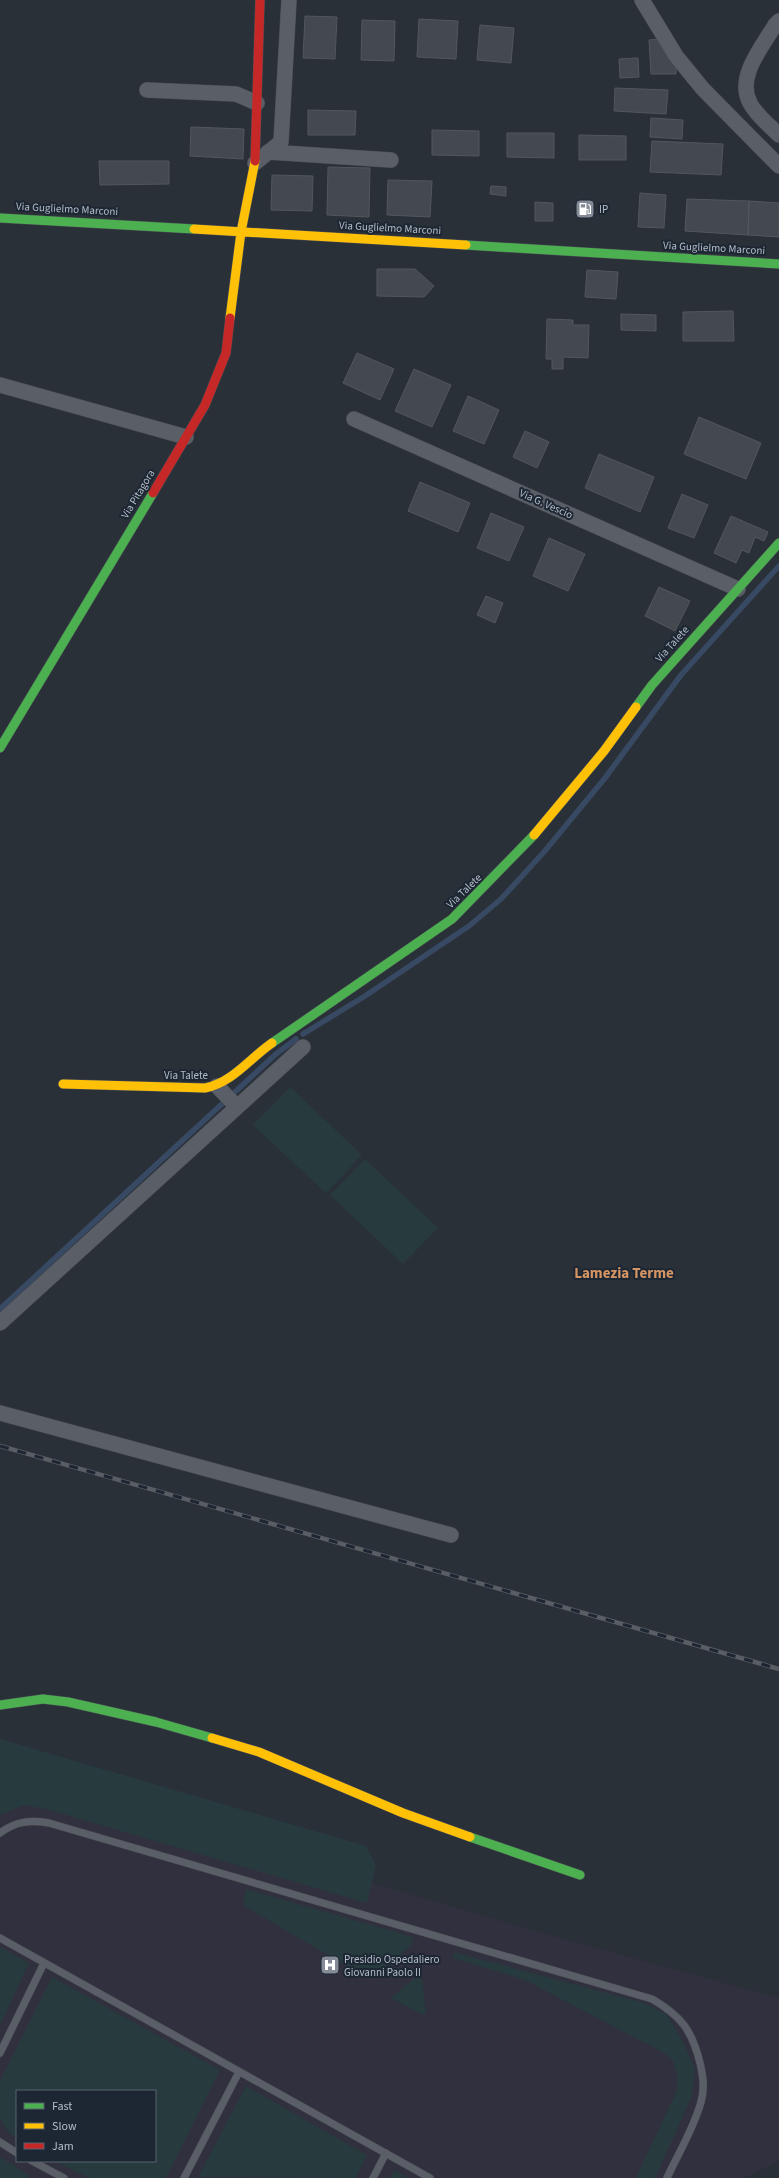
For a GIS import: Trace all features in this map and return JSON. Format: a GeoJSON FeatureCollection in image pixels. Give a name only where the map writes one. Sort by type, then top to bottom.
{"type":"FeatureCollection","features":[{"type":"Feature","properties":{"kind":"street","name":"Via Pitagora"},"geometry":{"type":"LineString","coordinates":[[0,748],[205,405],[226,353],[241,232],[255,163],[260,0]]}},
{"type":"Feature","properties":{"kind":"street"},"geometry":{"type":"LineString","coordinates":[[255,163],[281,142],[289,0]]}},
{"type":"Feature","properties":{"kind":"street"},"geometry":{"type":"LineString","coordinates":[[629,0],[642,0],[676,56],[703,89],[779,166]]}},
{"type":"Feature","properties":{"kind":"street"},"geometry":{"type":"LineString","coordinates":[[779,21],[775,25],[752,63],[747,78],[746,90],[750,104],[779,135]]}},
{"type":"Feature","properties":{"kind":"street"},"geometry":{"type":"LineString","coordinates":[[147,90],[236,94],[257,103]]}},
{"type":"Feature","properties":{"kind":"street"},"geometry":{"type":"LineString","coordinates":[[268,152],[391,160]]}},
{"type":"Feature","properties":{"kind":"street","name":"Via Guglielmo Marconi"},"geometry":{"type":"LineString","coordinates":[[0,218],[779,264]]}},
{"type":"Feature","properties":{"kind":"street"},"geometry":{"type":"LineString","coordinates":[[0,385],[186,437]]}},
{"type":"Feature","properties":{"kind":"street","name":"Via G. Vescio"},"geometry":{"type":"LineString","coordinates":[[354,419],[738,589]]}},
{"type":"Feature","properties":{"kind":"street","name":"Via Talete"},"geometry":{"type":"LineString","coordinates":[[63,1084],[205,1088],[217,1086],[259,1052],[452,919],[524,848],[604,751],[652,685],[779,544]]}},
{"type":"Feature","properties":{"kind":"street"},"geometry":{"type":"LineString","coordinates":[[0,1323],[303,1047]]}},
{"type":"Feature","properties":{"kind":"street"},"geometry":{"type":"LineString","coordinates":[[217,1086],[237,1107]]}},
{"type":"Feature","properties":{"kind":"street"},"geometry":{"type":"LineString","coordinates":[[0,1413],[451,1535]]}},
{"type":"Feature","properties":{"kind":"street"},"geometry":{"type":"LineString","coordinates":[[0,1705],[43,1699],[68,1702],[164,1724],[259,1752],[403,1813],[580,1875]]}},
{"type":"Feature","properties":{"kind":"lane"},"geometry":{"type":"LineString","coordinates":[[0,1833],[19,1822],[32,1821],[48,1823],[652,1999],[669,2010],[687,2030],[695,2042],[704,2079],[701,2102],[667,2178]]}},
{"type":"Feature","properties":{"kind":"lane"},"geometry":{"type":"LineString","coordinates":[[0,1938],[430,2178]]}},
{"type":"Feature","properties":{"kind":"lane"},"geometry":{"type":"LineString","coordinates":[[0,2054],[44,1963]]}},
{"type":"Feature","properties":{"kind":"lane"},"geometry":{"type":"LineString","coordinates":[[184,2178],[240,2072]]}},
{"type":"Feature","properties":{"kind":"lane"},"geometry":{"type":"LineString","coordinates":[[0,2142],[16,2152]]}},
{"type":"Feature","properties":{"kind":"lane"},"geometry":{"type":"LineString","coordinates":[[373,2178],[386,2153]]}},
{"type":"Feature","properties":{"kind":"lane"},"geometry":{"type":"LineString","coordinates":[[34,2162],[64,2178]]}},
{"type":"Feature","properties":{"kind":"shaded area","name":"Presidio Ospedaliero Giovanni Paolo II"},"geometry":{"type":"Polygon","coordinates":[[[0,1739],[366,1846],[376,1865],[372,1883],[542,1933],[779,1998],[779,2161],[744,2178],[0,2178],[0,1739]]]}},
{"type":"Feature","properties":{"kind":"green space"},"geometry":{"type":"Polygon","coordinates":[[[290,1087],[362,1155],[326,1193],[253,1125],[290,1087]]]}},
{"type":"Feature","properties":{"kind":"green space"},"geometry":{"type":"Polygon","coordinates":[[[365,1159],[438,1228],[403,1264],[330,1195],[365,1159]]]}},
{"type":"Feature","properties":{"kind":"green space"},"geometry":{"type":"Polygon","coordinates":[[[0,1739],[366,1846],[376,1865],[367,1903],[49,1810],[24,1805],[0,1815],[0,1739]]]}},
{"type":"Feature","properties":{"kind":"green space"},"geometry":{"type":"Polygon","coordinates":[[[245,1889],[413,1937],[412,1945],[369,1979],[244,1906],[245,1889]]]}},
{"type":"Feature","properties":{"kind":"green space"},"geometry":{"type":"Polygon","coordinates":[[[0,1947],[29,1963],[0,2025],[0,1947]]]}},
{"type":"Feature","properties":{"kind":"green space"},"geometry":{"type":"Polygon","coordinates":[[[454,1952],[644,2003],[666,2014],[683,2041],[695,2069],[692,2096],[655,2178],[636,2178],[677,2090],[677,2073],[673,2061],[664,2053],[525,1980],[453,1958],[454,1952]]]}},
{"type":"Feature","properties":{"kind":"green space"},"geometry":{"type":"Polygon","coordinates":[[[52,1977],[220,2070],[166,2178],[89,2178],[56,2162],[156,2162],[156,2090],[16,2090],[16,2138],[8,2132],[0,2119],[0,2081],[52,1977]]]}},
{"type":"Feature","properties":{"kind":"green space"},"geometry":{"type":"Polygon","coordinates":[[[416,1977],[422,1979],[426,2013],[423,2015],[391,1998],[416,1977]]]}},
{"type":"Feature","properties":{"kind":"green space"},"geometry":{"type":"Polygon","coordinates":[[[246,2086],[367,2155],[356,2178],[198,2177],[246,2086]]]}},
{"type":"Feature","properties":{"kind":"green space"},"geometry":{"type":"Polygon","coordinates":[[[0,2157],[29,2175],[28,2178],[0,2178],[0,2157]]]}},
{"type":"Feature","properties":{"kind":"green space"},"geometry":{"type":"Polygon","coordinates":[[[394,2170],[409,2178],[390,2178],[394,2170]]]}},
{"type":"Feature","properties":{"kind":"building"},"geometry":{"type":"Polygon","coordinates":[[[305,16],[337,17],[335,59],[303,58],[305,16]]]}},
{"type":"Feature","properties":{"kind":"building"},"geometry":{"type":"Polygon","coordinates":[[[419,19],[458,21],[456,59],[417,57],[419,19]]]}},
{"type":"Feature","properties":{"kind":"building"},"geometry":{"type":"Polygon","coordinates":[[[362,20],[395,21],[394,61],[361,60],[362,20]]]}},
{"type":"Feature","properties":{"kind":"building"},"geometry":{"type":"Polygon","coordinates":[[[480,25],[514,28],[511,63],[477,60],[480,25]]]}},
{"type":"Feature","properties":{"kind":"building"},"geometry":{"type":"Polygon","coordinates":[[[661,39],[676,63],[676,74],[651,74],[649,40],[661,39]]]}},
{"type":"Feature","properties":{"kind":"building"},"geometry":{"type":"Polygon","coordinates":[[[638,58],[639,77],[620,78],[619,59],[638,58]]]}},
{"type":"Feature","properties":{"kind":"building"},"geometry":{"type":"Polygon","coordinates":[[[615,88],[668,90],[666,114],[614,111],[615,88]]]}},
{"type":"Feature","properties":{"kind":"building"},"geometry":{"type":"Polygon","coordinates":[[[308,110],[356,111],[355,135],[308,135],[308,110]]]}},
{"type":"Feature","properties":{"kind":"building"},"geometry":{"type":"Polygon","coordinates":[[[651,118],[683,120],[682,139],[650,137],[651,118]]]}},
{"type":"Feature","properties":{"kind":"building"},"geometry":{"type":"Polygon","coordinates":[[[191,127],[244,129],[243,159],[190,156],[191,127]]]}},
{"type":"Feature","properties":{"kind":"building"},"geometry":{"type":"Polygon","coordinates":[[[432,130],[479,131],[479,156],[432,155],[432,130]]]}},
{"type":"Feature","properties":{"kind":"building"},"geometry":{"type":"Polygon","coordinates":[[[507,133],[554,133],[554,158],[507,157],[507,133]]]}},
{"type":"Feature","properties":{"kind":"building"},"geometry":{"type":"Polygon","coordinates":[[[579,135],[626,136],[626,160],[579,160],[579,135]]]}},
{"type":"Feature","properties":{"kind":"building"},"geometry":{"type":"Polygon","coordinates":[[[652,141],[723,144],[721,175],[650,172],[652,141]]]}},
{"type":"Feature","properties":{"kind":"building"},"geometry":{"type":"Polygon","coordinates":[[[99,161],[169,161],[169,184],[100,185],[99,161]]]}},
{"type":"Feature","properties":{"kind":"building"},"geometry":{"type":"Polygon","coordinates":[[[328,167],[370,168],[369,217],[327,215],[328,167]]]}},
{"type":"Feature","properties":{"kind":"building"},"geometry":{"type":"Polygon","coordinates":[[[272,175],[313,176],[312,211],[271,210],[272,175]]]}},
{"type":"Feature","properties":{"kind":"building"},"geometry":{"type":"Polygon","coordinates":[[[388,180],[432,181],[430,217],[387,215],[388,180]]]}},
{"type":"Feature","properties":{"kind":"building"},"geometry":{"type":"Polygon","coordinates":[[[491,186],[506,187],[506,196],[490,194],[491,186]]]}},
{"type":"Feature","properties":{"kind":"building"},"geometry":{"type":"Polygon","coordinates":[[[640,193],[666,195],[664,228],[638,227],[640,193]]]}},
{"type":"Feature","properties":{"kind":"building"},"geometry":{"type":"Polygon","coordinates":[[[687,199],[749,201],[748,235],[685,231],[687,199]]]}},
{"type":"Feature","properties":{"kind":"building"},"geometry":{"type":"Polygon","coordinates":[[[749,201],[779,203],[779,237],[748,235],[749,201]]]}},
{"type":"Feature","properties":{"kind":"building"},"geometry":{"type":"Polygon","coordinates":[[[535,202],[553,203],[553,221],[535,221],[535,202]]]}},
{"type":"Feature","properties":{"kind":"building"},"geometry":{"type":"Polygon","coordinates":[[[377,269],[415,269],[434,286],[424,297],[377,296],[377,269]]]}},
{"type":"Feature","properties":{"kind":"building"},"geometry":{"type":"Polygon","coordinates":[[[587,270],[618,272],[616,299],[585,297],[587,270]]]}},
{"type":"Feature","properties":{"kind":"building"},"geometry":{"type":"Polygon","coordinates":[[[733,311],[734,341],[683,341],[683,312],[733,311]]]}},
{"type":"Feature","properties":{"kind":"building"},"geometry":{"type":"Polygon","coordinates":[[[621,314],[656,315],[656,331],[621,330],[621,314]]]}},
{"type":"Feature","properties":{"kind":"building"},"geometry":{"type":"Polygon","coordinates":[[[547,319],[573,320],[573,325],[589,325],[588,358],[563,357],[563,369],[552,369],[552,359],[546,359],[547,319]]]}},
{"type":"Feature","properties":{"kind":"building"},"geometry":{"type":"Polygon","coordinates":[[[357,353],[394,369],[380,400],[343,383],[357,353]]]}},
{"type":"Feature","properties":{"kind":"building"},"geometry":{"type":"Polygon","coordinates":[[[414,369],[451,385],[432,427],[395,411],[414,369]]]}},
{"type":"Feature","properties":{"kind":"building"},"geometry":{"type":"Polygon","coordinates":[[[468,396],[499,410],[484,444],[453,431],[468,396]]]}},
{"type":"Feature","properties":{"kind":"building"},"geometry":{"type":"Polygon","coordinates":[[[699,417],[761,443],[746,479],[684,454],[699,417]]]}},
{"type":"Feature","properties":{"kind":"building"},"geometry":{"type":"Polygon","coordinates":[[[525,431],[549,442],[537,468],[513,457],[525,431]]]}},
{"type":"Feature","properties":{"kind":"building"},"geometry":{"type":"Polygon","coordinates":[[[599,454],[654,477],[640,512],[585,488],[599,454]]]}},
{"type":"Feature","properties":{"kind":"building"},"geometry":{"type":"Polygon","coordinates":[[[420,482],[470,503],[458,532],[408,511],[420,482]]]}},
{"type":"Feature","properties":{"kind":"building"},"geometry":{"type":"Polygon","coordinates":[[[682,494],[708,505],[694,538],[668,528],[682,494]]]}},
{"type":"Feature","properties":{"kind":"building"},"geometry":{"type":"Polygon","coordinates":[[[491,513],[524,527],[509,561],[477,548],[491,513]]]}},
{"type":"Feature","properties":{"kind":"building"},"geometry":{"type":"Polygon","coordinates":[[[731,516],[768,532],[764,541],[755,537],[749,553],[742,550],[736,563],[714,553],[731,516]]]}},
{"type":"Feature","properties":{"kind":"building"},"geometry":{"type":"Polygon","coordinates":[[[549,538],[585,554],[568,591],[533,576],[549,538]]]}},
{"type":"Feature","properties":{"kind":"building"},"geometry":{"type":"Polygon","coordinates":[[[659,587],[690,601],[675,631],[645,616],[659,587]]]}},
{"type":"Feature","properties":{"kind":"building"},"geometry":{"type":"Polygon","coordinates":[[[486,596],[503,603],[495,623],[477,615],[486,596]]]}},
{"type":"Feature","properties":{"kind":"waterway"},"geometry":{"type":"LineString","coordinates":[[303,1034],[365,996],[469,926],[501,899],[544,852],[605,778],[681,675],[779,566]]}},
{"type":"Feature","properties":{"kind":"waterway"},"geometry":{"type":"LineString","coordinates":[[0,1309],[276,1054],[296,1039]]}},
{"type":"Feature","properties":{"kind":"railway"},"geometry":{"type":"LineString","coordinates":[[0,1446],[779,1669]]}},
{"type":"Feature","properties":{"kind":"traffic: fast"},"geometry":{"type":"LineString","coordinates":[[0,218],[194,229]]}},
{"type":"Feature","properties":{"kind":"traffic: fast"},"geometry":{"type":"LineString","coordinates":[[466,245],[779,264]]}},
{"type":"Feature","properties":{"kind":"traffic: fast"},"geometry":{"type":"LineString","coordinates":[[0,748],[153,493]]}},
{"type":"Feature","properties":{"kind":"traffic: fast"},"geometry":{"type":"LineString","coordinates":[[636,707],[652,685],[779,543]]}},
{"type":"Feature","properties":{"kind":"traffic: fast"},"geometry":{"type":"LineString","coordinates":[[272,1043],[452,919],[534,835]]}},
{"type":"Feature","properties":{"kind":"traffic: fast"},"geometry":{"type":"LineString","coordinates":[[0,1705],[43,1699],[68,1702],[156,1722],[212,1738]]}},
{"type":"Feature","properties":{"kind":"traffic: fast"},"geometry":{"type":"LineString","coordinates":[[470,1837],[580,1875]]}},
{"type":"Feature","properties":{"kind":"traffic: slow"},"geometry":{"type":"LineString","coordinates":[[230,318],[241,232],[255,161]]}},
{"type":"Feature","properties":{"kind":"traffic: slow"},"geometry":{"type":"LineString","coordinates":[[194,229],[466,245]]}},
{"type":"Feature","properties":{"kind":"traffic: slow"},"geometry":{"type":"LineString","coordinates":[[534,835],[604,751],[636,707]]}},
{"type":"Feature","properties":{"kind":"traffic: slow"},"geometry":{"type":"LineString","coordinates":[[63,1084],[205,1088],[215,1085],[232,1076],[272,1043]]}},
{"type":"Feature","properties":{"kind":"traffic: slow"},"geometry":{"type":"LineString","coordinates":[[212,1738],[259,1752],[403,1813],[470,1837]]}},
{"type":"Feature","properties":{"kind":"traffic: jam"},"geometry":{"type":"LineString","coordinates":[[255,161],[260,0]]}},
{"type":"Feature","properties":{"kind":"traffic: jam"},"geometry":{"type":"LineString","coordinates":[[153,493],[205,405],[226,353],[230,318]]}},
{"type":"Feature","properties":{"kind":"place","name":"IP"},"geometry":{"type":"Point","coordinates":[585,209]}},
{"type":"Feature","properties":{"kind":"place","name":"Presidio Ospedaliero Giovanni Paolo II"},"geometry":{"type":"Point","coordinates":[330,1965]}},
{"type":"Feature","properties":{"kind":"district","name":"Lamezia Terme"},"geometry":{"type":"Point","coordinates":[624,1273]}}]}
